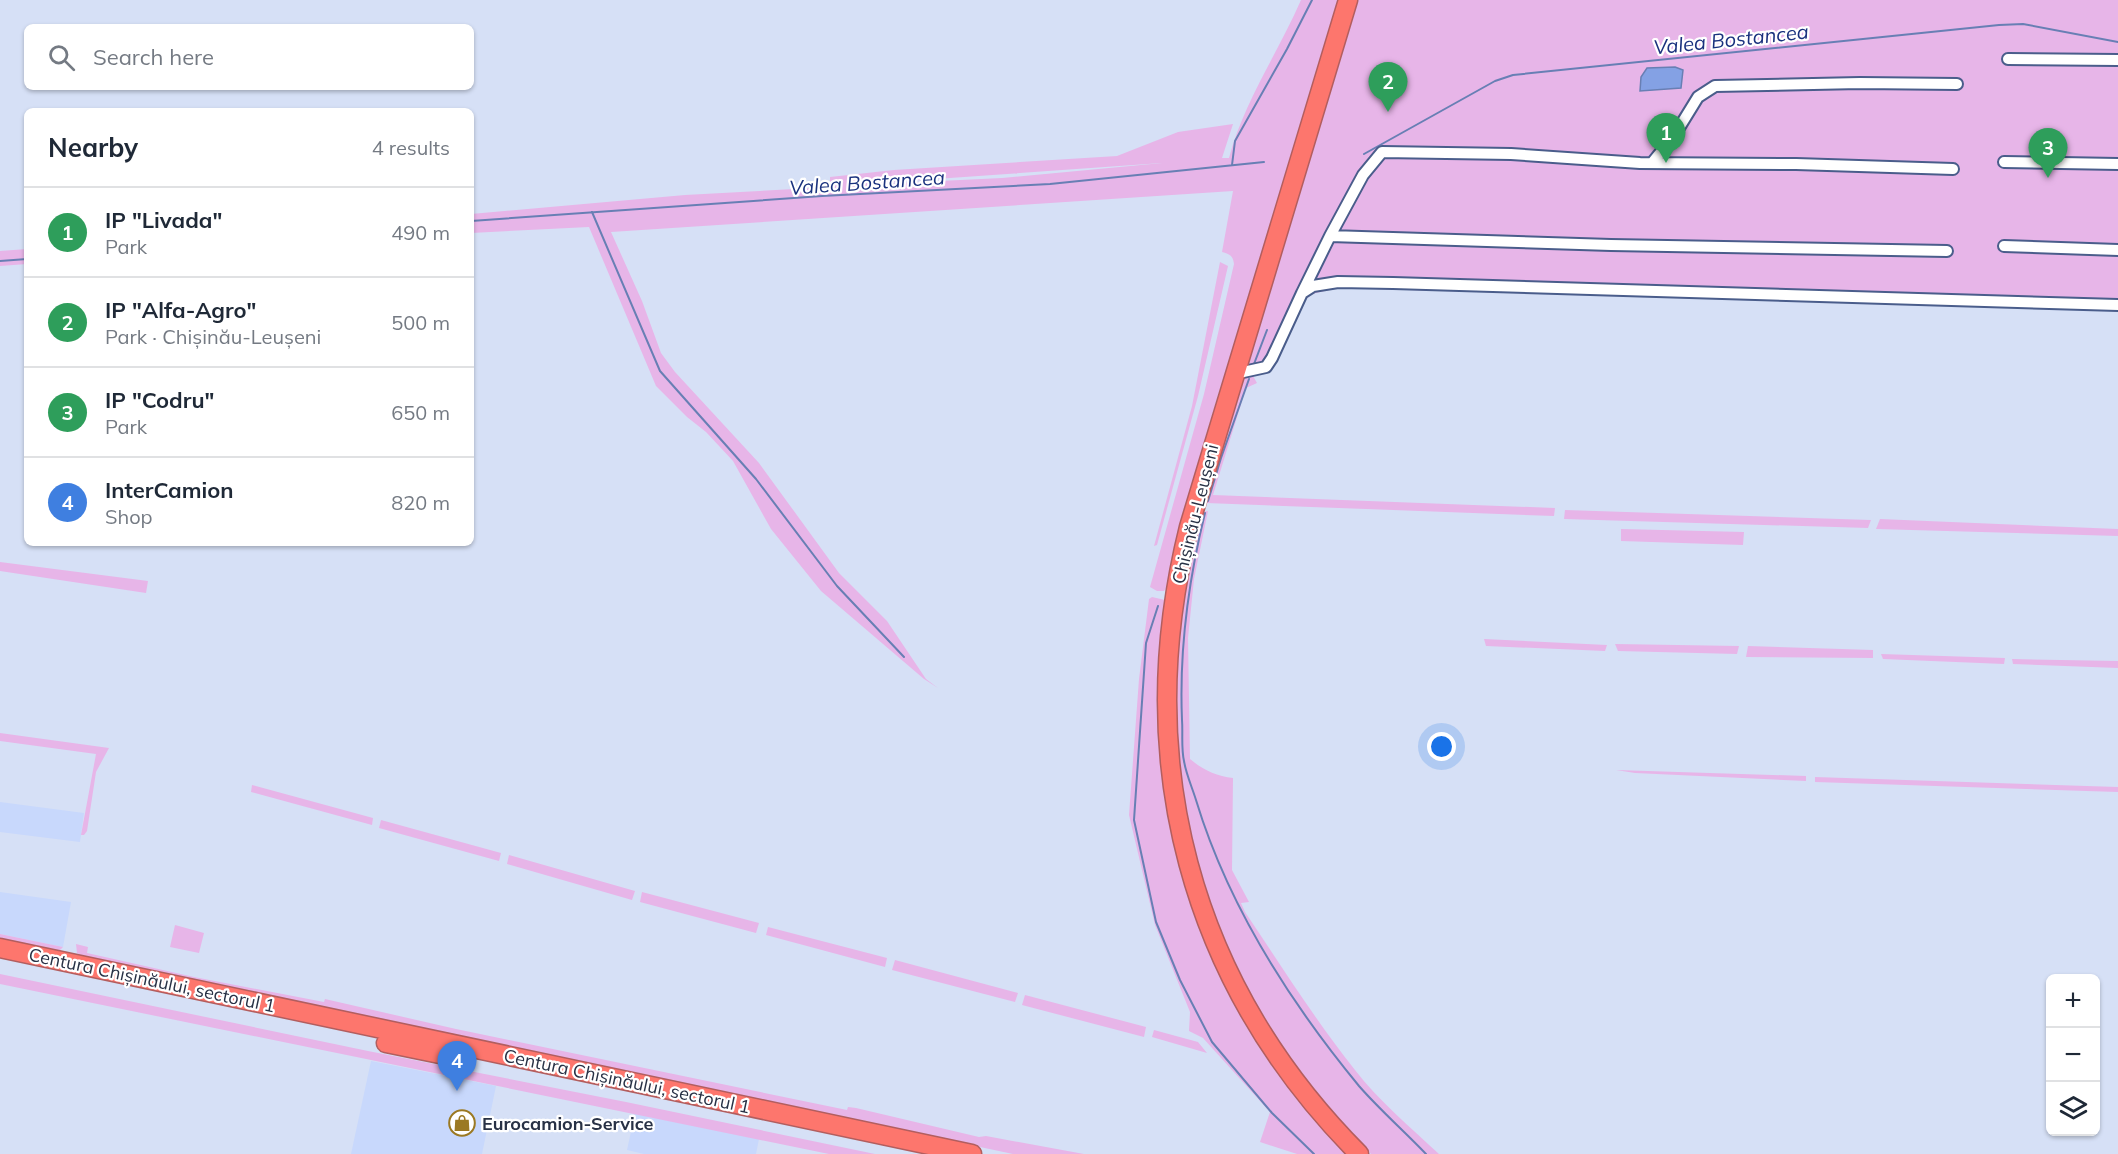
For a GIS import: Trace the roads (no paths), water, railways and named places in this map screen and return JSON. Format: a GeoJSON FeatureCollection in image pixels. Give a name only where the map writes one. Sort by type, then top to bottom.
{"type":"FeatureCollection","features":[{"type":"Feature","properties":{"kind":"highway","name":"Chișinău-Leușeni"},"geometry":{"type":"LineString","coordinates":[[1348,0],[1189,527],[1176,588],[1169,656],[1167,715],[1173,796],[1186,859],[1197,896],[1224,965],[1245,1006],[1268,1043],[1307,1096],[1355,1150]]}},
{"type":"Feature","properties":{"kind":"highway","name":"Centura Chișinăului, sectorul 1"},"geometry":{"type":"LineString","coordinates":[[0,948],[972,1154]]}},
{"type":"Feature","properties":{"kind":"highway","name":"Centura Chișinăului, sectorul 1"},"geometry":{"type":"LineString","coordinates":[[0,960],[915,1154]]}},
{"type":"Feature","properties":{"kind":"street"},"geometry":{"type":"LineString","coordinates":[[2008,59],[2118,60]]}},
{"type":"Feature","properties":{"kind":"street"},"geometry":{"type":"LineString","coordinates":[[1652,163],[1674,136],[1698,97],[1716,86],[1860,83],[1957,84]]}},
{"type":"Feature","properties":{"kind":"street"},"geometry":{"type":"LineString","coordinates":[[1234,374],[1266,367],[1330,236],[1363,175],[1382,152],[1511,154],[1652,163],[1796,164],[1953,169]]}},
{"type":"Feature","properties":{"kind":"street"},"geometry":{"type":"LineString","coordinates":[[2004,162],[2118,164]]}},
{"type":"Feature","properties":{"kind":"street"},"geometry":{"type":"LineString","coordinates":[[1330,236],[1611,245],[1947,251]]}},
{"type":"Feature","properties":{"kind":"street"},"geometry":{"type":"LineString","coordinates":[[2004,246],[2118,250]]}},
{"type":"Feature","properties":{"kind":"street"},"geometry":{"type":"LineString","coordinates":[[1302,293],[1313,286],[1324,283],[1393,283],[2118,304]]}},
{"type":"Feature","properties":{"kind":"water"},"geometry":{"type":"Polygon","coordinates":[[[1675,67],[1683,70],[1681,88],[1640,91],[1641,77],[1647,68],[1675,67]]]}},
{"type":"Feature","properties":{"kind":"waterway"},"geometry":{"type":"LineString","coordinates":[[1232,165],[1235,141],[1312,0]]}},
{"type":"Feature","properties":{"kind":"waterway","name":"Valea Bostancea"},"geometry":{"type":"LineString","coordinates":[[1364,154],[1495,81],[1513,75],[1999,25],[2023,24],[2118,42]]}},
{"type":"Feature","properties":{"kind":"waterway","name":"Valea Bostancea"},"geometry":{"type":"LineString","coordinates":[[474,221],[822,196],[1050,184],[1264,162]]}},
{"type":"Feature","properties":{"kind":"waterway"},"geometry":{"type":"LineString","coordinates":[[592,212],[660,371],[756,479],[837,586],[904,657]]}},
{"type":"Feature","properties":{"kind":"waterway","name":"Valea Bostancea"},"geometry":{"type":"LineString","coordinates":[[0,261],[24,259]]}},
{"type":"Feature","properties":{"kind":"waterway"},"geometry":{"type":"LineString","coordinates":[[1254,364],[1267,330]]}},
{"type":"Feature","properties":{"kind":"waterway"},"geometry":{"type":"LineString","coordinates":[[1208,501],[1249,379]]}},
{"type":"Feature","properties":{"kind":"waterway"},"geometry":{"type":"LineString","coordinates":[[1205,513],[1186,616],[1181,694],[1185,766],[1209,839],[1243,915],[1263,951],[1308,1020],[1359,1086],[1426,1154]]}},
{"type":"Feature","properties":{"kind":"waterway"},"geometry":{"type":"LineString","coordinates":[[1158,606],[1146,643],[1134,820],[1156,922],[1180,980],[1212,1042],[1272,1113],[1314,1154]]}},
{"type":"Feature","properties":{"kind":"place","name":"IP \"Alfa-Agro\""},"geometry":{"type":"Point","coordinates":[1388,112]}},
{"type":"Feature","properties":{"kind":"place","name":"IP \"Livada\""},"geometry":{"type":"Point","coordinates":[1666,163]}},
{"type":"Feature","properties":{"kind":"place","name":"IP \"Codru\""},"geometry":{"type":"Point","coordinates":[2048,178]}},
{"type":"Feature","properties":{"kind":"place","name":"InterCamion"},"geometry":{"type":"Point","coordinates":[457,1091]}},
{"type":"Feature","properties":{"kind":"place","name":"Eurocamion-Service"},"geometry":{"type":"Point","coordinates":[462,1123]}}]}
